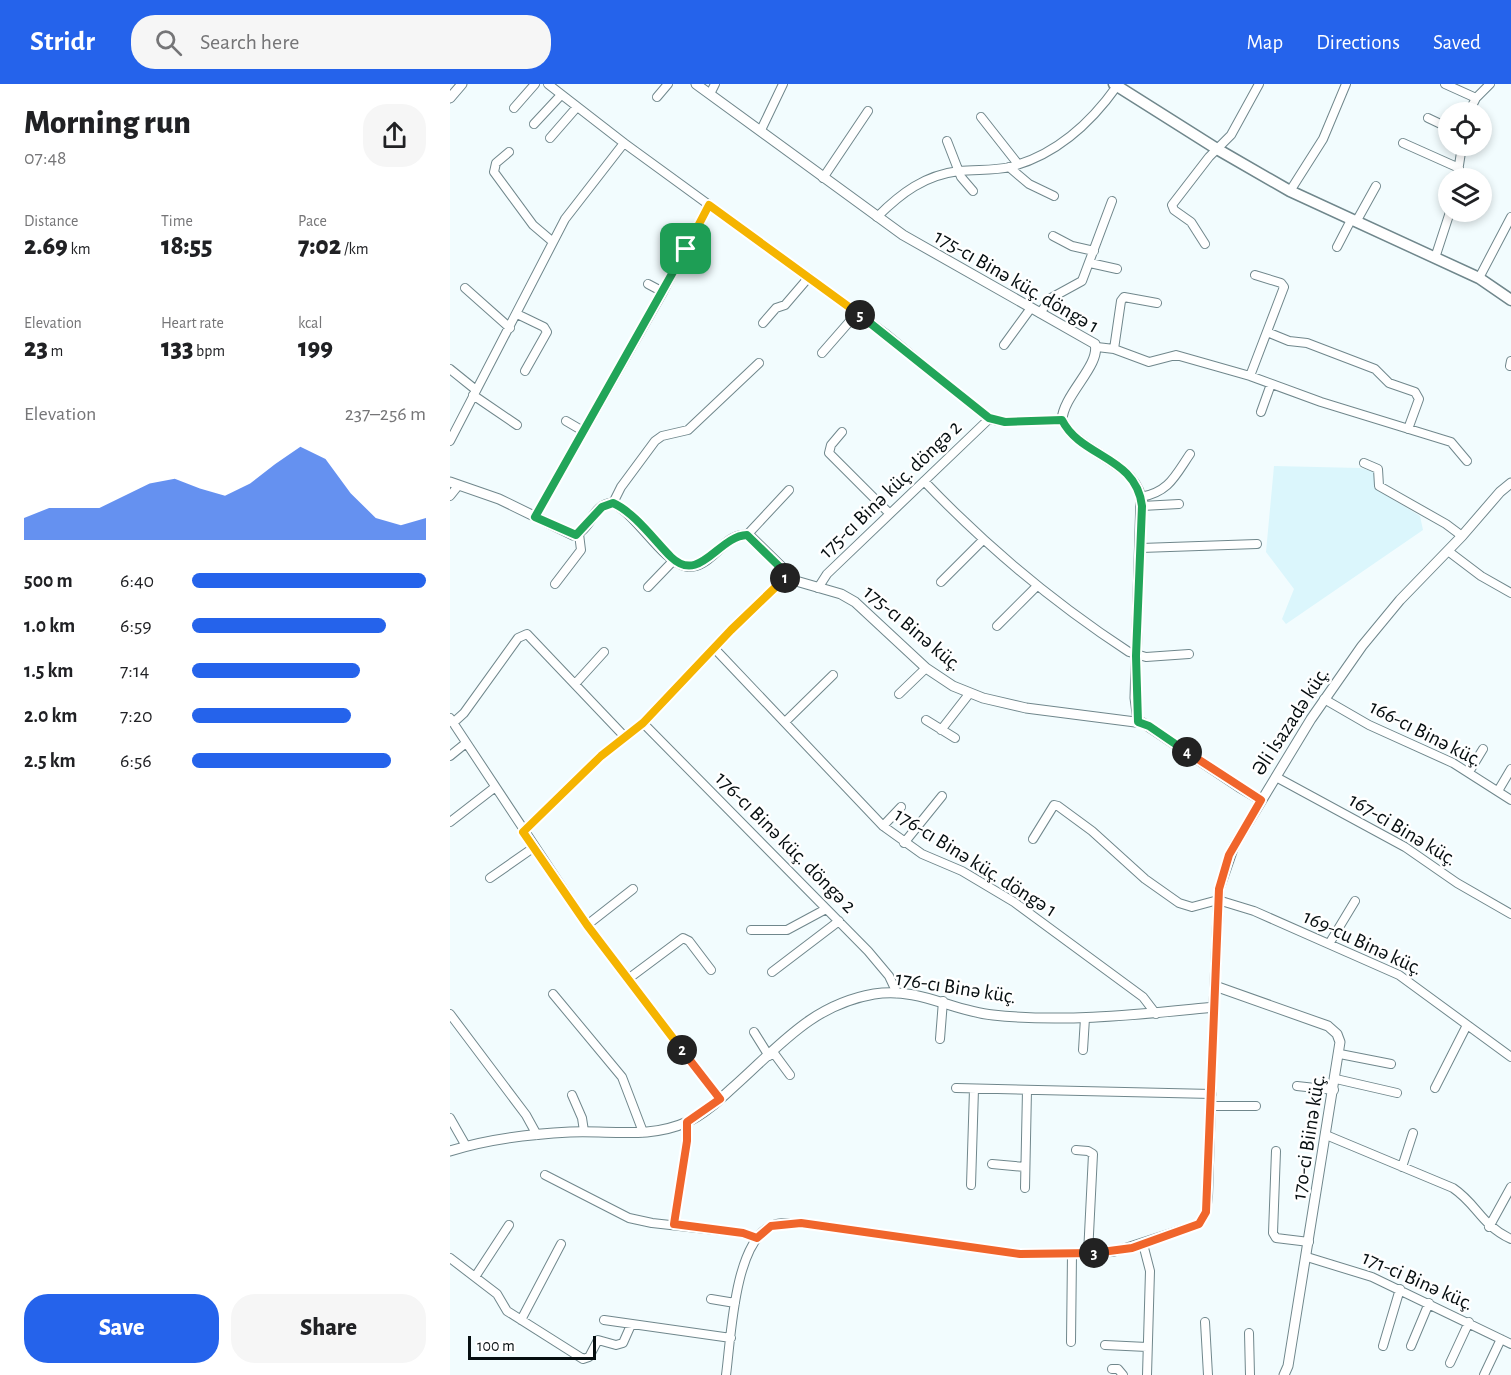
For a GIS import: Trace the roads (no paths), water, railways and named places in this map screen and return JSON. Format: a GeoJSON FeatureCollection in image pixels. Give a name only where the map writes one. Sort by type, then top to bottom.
{"type":"FeatureCollection","features":[{"type":"Feature","properties":{"kind":"main road"},"geometry":{"type":"LineString","coordinates":[[1116,85],[1217,149],[1290,191],[1479,278],[1511,300]]}},
{"type":"Feature","properties":{"kind":"street"},"geometry":{"type":"LineString","coordinates":[[450,98],[462,84]]}},
{"type":"Feature","properties":{"kind":"street"},"geometry":{"type":"LineString","coordinates":[[514,108],[535,84]]}},
{"type":"Feature","properties":{"kind":"street"},"geometry":{"type":"LineString","coordinates":[[548,84],[624,143],[857,313],[989,418],[1005,422],[1062,420],[1076,437],[1130,475],[1142,502],[1136,656],[1138,722]]}},
{"type":"Feature","properties":{"kind":"street"},"geometry":{"type":"LineString","coordinates":[[657,97],[668,84]]}},
{"type":"Feature","properties":{"kind":"street","name":"175-cı Binə küç. döngə 1"},"geometry":{"type":"LineString","coordinates":[[696,84],[877,217],[919,245],[1035,311],[1088,338],[1096,347],[1095,356],[1065,405],[1062,420]]}},
{"type":"Feature","properties":{"kind":"street"},"geometry":{"type":"LineString","coordinates":[[710,94],[715,84]]}},
{"type":"Feature","properties":{"kind":"street"},"geometry":{"type":"LineString","coordinates":[[761,130],[783,84]]}},
{"type":"Feature","properties":{"kind":"street"},"geometry":{"type":"LineString","coordinates":[[1205,244],[1191,222],[1174,210],[1172,205],[1231,135],[1259,84]]}},
{"type":"Feature","properties":{"kind":"street"},"geometry":{"type":"LineString","coordinates":[[1290,191],[1323,139],[1346,84]]}},
{"type":"Feature","properties":{"kind":"street"},"geometry":{"type":"LineString","coordinates":[[1445,84],[1476,98]]}},
{"type":"Feature","properties":{"kind":"street"},"geometry":{"type":"LineString","coordinates":[[1474,102],[1490,84]]}},
{"type":"Feature","properties":{"kind":"street"},"geometry":{"type":"LineString","coordinates":[[877,217],[917,184],[960,171],[1010,167],[1043,154],[1068,139],[1096,114],[1116,85]]}},
{"type":"Feature","properties":{"kind":"street"},"geometry":{"type":"LineString","coordinates":[[534,124],[561,95]]}},
{"type":"Feature","properties":{"kind":"street"},"geometry":{"type":"LineString","coordinates":[[549,138],[577,107]]}},
{"type":"Feature","properties":{"kind":"street"},"geometry":{"type":"LineString","coordinates":[[823,178],[868,111]]}},
{"type":"Feature","properties":{"kind":"street"},"geometry":{"type":"LineString","coordinates":[[981,117],[1018,164]]}},
{"type":"Feature","properties":{"kind":"street"},"geometry":{"type":"LineString","coordinates":[[1428,118],[1438,123]]}},
{"type":"Feature","properties":{"kind":"street"},"geometry":{"type":"LineString","coordinates":[[947,141],[965,183],[973,191]]}},
{"type":"Feature","properties":{"kind":"street"},"geometry":{"type":"LineString","coordinates":[[450,441],[573,206],[624,143]]}},
{"type":"Feature","properties":{"kind":"street"},"geometry":{"type":"LineString","coordinates":[[1403,143],[1459,168],[1461,156]]}},
{"type":"Feature","properties":{"kind":"street"},"geometry":{"type":"LineString","coordinates":[[509,152],[496,164],[494,172],[533,225],[553,242]]}},
{"type":"Feature","properties":{"kind":"street"},"geometry":{"type":"LineString","coordinates":[[1010,167],[1023,180],[1054,196]]}},
{"type":"Feature","properties":{"kind":"street"},"geometry":{"type":"LineString","coordinates":[[1337,247],[1376,186]]}},
{"type":"Feature","properties":{"kind":"street"},"geometry":{"type":"LineString","coordinates":[[1004,345],[1035,311],[1051,298],[1082,281],[1112,201]]}},
{"type":"Feature","properties":{"kind":"street"},"geometry":{"type":"LineString","coordinates":[[535,517],[663,292],[709,205]]}},
{"type":"Feature","properties":{"kind":"street"},"geometry":{"type":"LineString","coordinates":[[1479,278],[1511,217]]}},
{"type":"Feature","properties":{"kind":"street"},"geometry":{"type":"LineString","coordinates":[[1435,258],[1447,222]]}},
{"type":"Feature","properties":{"kind":"street"},"geometry":{"type":"LineString","coordinates":[[1053,236],[1072,246],[1094,251]]}},
{"type":"Feature","properties":{"kind":"street"},"geometry":{"type":"LineString","coordinates":[[1090,263],[1117,269]]}},
{"type":"Feature","properties":{"kind":"street"},"geometry":{"type":"LineString","coordinates":[[1250,376],[1284,287],[1281,283],[1254,275]]}},
{"type":"Feature","properties":{"kind":"street"},"geometry":{"type":"LineString","coordinates":[[763,323],[776,308],[785,305],[809,277]]}},
{"type":"Feature","properties":{"kind":"street"},"geometry":{"type":"LineString","coordinates":[[648,284],[663,292]]}},
{"type":"Feature","properties":{"kind":"street"},"geometry":{"type":"LineString","coordinates":[[465,288],[510,328]]}},
{"type":"Feature","properties":{"kind":"street"},"geometry":{"type":"LineString","coordinates":[[1114,349],[1121,301],[1124,297],[1157,303]]}},
{"type":"Feature","properties":{"kind":"street"},"geometry":{"type":"LineString","coordinates":[[822,353],[857,313]]}},
{"type":"Feature","properties":{"kind":"street"},"geometry":{"type":"LineString","coordinates":[[516,314],[544,327],[547,332],[525,371]]}},
{"type":"Feature","properties":{"kind":"street"},"geometry":{"type":"LineString","coordinates":[[1267,333],[1289,341],[1307,343],[1375,369],[1389,383],[1415,392],[1419,399],[1408,429]]}},
{"type":"Feature","properties":{"kind":"street"},"geometry":{"type":"LineString","coordinates":[[1096,347],[1114,349],[1149,362],[1176,355],[1250,376],[1451,442],[1467,461]]}},
{"type":"Feature","properties":{"kind":"street"},"geometry":{"type":"LineString","coordinates":[[450,496],[454,484],[499,499],[570,535],[579,534],[602,507],[613,503],[621,487],[655,441],[662,436],[687,430],[759,363]]}},
{"type":"Feature","properties":{"kind":"street"},"geometry":{"type":"LineString","coordinates":[[450,369],[475,393],[517,425]]}},
{"type":"Feature","properties":{"kind":"street"},"geometry":{"type":"LineString","coordinates":[[1261,412],[1271,384]]}},
{"type":"Feature","properties":{"kind":"street","name":"175-cı Binə küç. döngə 2"},"geometry":{"type":"LineString","coordinates":[[818,588],[827,574],[989,418]]}},
{"type":"Feature","properties":{"kind":"street"},"geometry":{"type":"LineString","coordinates":[[566,421],[583,431]]}},
{"type":"Feature","properties":{"kind":"street"},"geometry":{"type":"LineString","coordinates":[[842,432],[831,445],[829,453],[889,513]]}},
{"type":"Feature","properties":{"kind":"street"},"geometry":{"type":"LineString","coordinates":[[1142,502],[1165,489],[1190,454]]}},
{"type":"Feature","properties":{"kind":"street"},"geometry":{"type":"LineString","coordinates":[[1364,463],[1378,469],[1379,486],[1446,524],[1462,536]]}},
{"type":"Feature","properties":{"kind":"street"},"geometry":{"type":"LineString","coordinates":[[924,481],[983,540],[1037,586],[1136,656],[1189,654]]}},
{"type":"Feature","properties":{"kind":"street","name":"Əli İsazadə küç."},"geometry":{"type":"LineString","coordinates":[[757,1238],[771,1226],[801,1223],[1020,1254],[1088,1254],[1121,1251],[1199,1224],[1204,1218],[1208,1196],[1218,900],[1226,862],[1261,800],[1324,699],[1384,619],[1462,536],[1495,496],[1511,483]]}},
{"type":"Feature","properties":{"kind":"street"},"geometry":{"type":"LineString","coordinates":[[613,503],[674,560],[686,566],[697,565],[731,541],[747,535],[789,490]]}},
{"type":"Feature","properties":{"kind":"street"},"geometry":{"type":"LineString","coordinates":[[1142,502],[1179,504]]}},
{"type":"Feature","properties":{"kind":"street"},"geometry":{"type":"LineString","coordinates":[[555,584],[581,550],[579,534]]}},
{"type":"Feature","properties":{"kind":"street","name":"175-cı Binə küç."},"geometry":{"type":"LineString","coordinates":[[747,535],[788,575],[799,582],[841,594],[855,602],[926,668],[969,694],[1026,708],[1138,722],[1149,726],[1239,788],[1261,800]]}},
{"type":"Feature","properties":{"kind":"street"},"geometry":{"type":"LineString","coordinates":[[941,582],[983,540]]}},
{"type":"Feature","properties":{"kind":"street"},"geometry":{"type":"LineString","coordinates":[[1141,548],[1257,544]]}},
{"type":"Feature","properties":{"kind":"street"},"geometry":{"type":"LineString","coordinates":[[1448,551],[1481,576],[1511,593]]}},
{"type":"Feature","properties":{"kind":"street"},"geometry":{"type":"LineString","coordinates":[[648,587],[674,560]]}},
{"type":"Feature","properties":{"kind":"street"},"geometry":{"type":"LineString","coordinates":[[523,832],[601,756],[643,723],[788,575]]}},
{"type":"Feature","properties":{"kind":"street"},"geometry":{"type":"LineString","coordinates":[[997,626],[1037,586]]}},
{"type":"Feature","properties":{"kind":"street"},"geometry":{"type":"LineString","coordinates":[[626,737],[531,636],[523,634],[464,713],[452,721],[533,848],[587,925],[720,1099]]}},
{"type":"Feature","properties":{"kind":"street","name":"176-cı Binə küç. döngə 1"},"geometry":{"type":"LineString","coordinates":[[714,648],[883,826],[922,854],[962,871],[1014,902],[1143,997],[1156,1014]]}},
{"type":"Feature","properties":{"kind":"street"},"geometry":{"type":"LineString","coordinates":[[575,684],[604,652]]}},
{"type":"Feature","properties":{"kind":"street"},"geometry":{"type":"LineString","coordinates":[[899,694],[926,668]]}},
{"type":"Feature","properties":{"kind":"street"},"geometry":{"type":"LineString","coordinates":[[785,722],[833,675]]}},
{"type":"Feature","properties":{"kind":"street"},"geometry":{"type":"LineString","coordinates":[[941,730],[969,694]]}},
{"type":"Feature","properties":{"kind":"street","name":"166-cı Binə küç."},"geometry":{"type":"LineString","coordinates":[[1324,699],[1360,720],[1432,752],[1469,772],[1511,800]]}},
{"type":"Feature","properties":{"kind":"street"},"geometry":{"type":"LineString","coordinates":[[926,720],[955,738]]}},
{"type":"Feature","properties":{"kind":"street","name":"176-cı Binə küç. döngə 2"},"geometry":{"type":"LineString","coordinates":[[643,723],[868,951],[889,976],[897,993]]}},
{"type":"Feature","properties":{"kind":"street"},"geometry":{"type":"LineString","coordinates":[[450,756],[466,743]]}},
{"type":"Feature","properties":{"kind":"street"},"geometry":{"type":"LineString","coordinates":[[1469,772],[1483,749]]}},
{"type":"Feature","properties":{"kind":"street"},"geometry":{"type":"LineString","coordinates":[[1498,791],[1511,769]]}},
{"type":"Feature","properties":{"kind":"street","name":"167-ci Binə küç."},"geometry":{"type":"LineString","coordinates":[[1276,777],[1405,847],[1457,883],[1511,914]]}},
{"type":"Feature","properties":{"kind":"street"},"geometry":{"type":"LineString","coordinates":[[450,822],[494,788]]}},
{"type":"Feature","properties":{"kind":"street"},"geometry":{"type":"LineString","coordinates":[[904,843],[942,796]]}},
{"type":"Feature","properties":{"kind":"street"},"geometry":{"type":"LineString","coordinates":[[1033,840],[1054,805],[1092,831],[1145,879],[1179,903],[1192,907],[1218,900]]}},
{"type":"Feature","properties":{"kind":"street"},"geometry":{"type":"LineString","coordinates":[[883,826],[901,807]]}},
{"type":"Feature","properties":{"kind":"street"},"geometry":{"type":"LineString","coordinates":[[490,878],[533,848]]}},
{"type":"Feature","properties":{"kind":"street"},"geometry":{"type":"LineString","coordinates":[[587,925],[633,889]]}},
{"type":"Feature","properties":{"kind":"street","name":"169-cu Binə küç."},"geometry":{"type":"LineString","coordinates":[[1218,900],[1254,911],[1409,980],[1511,1057]]}},
{"type":"Feature","properties":{"kind":"street"},"geometry":{"type":"LineString","coordinates":[[1329,944],[1355,901]]}},
{"type":"Feature","properties":{"kind":"street"},"geometry":{"type":"LineString","coordinates":[[751,930],[787,930],[826,909]]}},
{"type":"Feature","properties":{"kind":"street"},"geometry":{"type":"LineString","coordinates":[[772,972],[839,921]]}},
{"type":"Feature","properties":{"kind":"street"},"geometry":{"type":"LineString","coordinates":[[628,979],[683,938],[689,941],[711,970]]}},
{"type":"Feature","properties":{"kind":"street","name":"17o-ci Biinə küç."},"geometry":{"type":"LineString","coordinates":[[1215,986],[1328,1026],[1339,1039],[1340,1054],[1307,1257],[1288,1366],[1284,1375]]}},
{"type":"Feature","properties":{"kind":"street","name":"176-cı Binə küç."},"geometry":{"type":"LineString","coordinates":[[450,1151],[466,1146],[537,1135],[584,1131],[644,1132],[687,1122],[720,1099],[804,1022],[824,1010],[859,998],[897,993],[943,1001],[990,1015],[1085,1018],[1156,1014],[1214,1007]]}},
{"type":"Feature","properties":{"kind":"street"},"geometry":{"type":"LineString","coordinates":[[553,994],[622,1077],[644,1132]]}},
{"type":"Feature","properties":{"kind":"street"},"geometry":{"type":"LineString","coordinates":[[940,1039],[943,1001]]}},
{"type":"Feature","properties":{"kind":"street"},"geometry":{"type":"LineString","coordinates":[[451,1017],[526,1115],[537,1135]]}},
{"type":"Feature","properties":{"kind":"street"},"geometry":{"type":"LineString","coordinates":[[1083,1050],[1085,1018]]}},
{"type":"Feature","properties":{"kind":"street"},"geometry":{"type":"LineString","coordinates":[[1435,1088],[1467,1025]]}},
{"type":"Feature","properties":{"kind":"street"},"geometry":{"type":"LineString","coordinates":[[754,1032],[790,1075]]}},
{"type":"Feature","properties":{"kind":"street"},"geometry":{"type":"LineString","coordinates":[[1340,1054],[1390,1064]]}},
{"type":"Feature","properties":{"kind":"street"},"geometry":{"type":"LineString","coordinates":[[1336,1079],[1397,1093]]}},
{"type":"Feature","properties":{"kind":"street"},"geometry":{"type":"LineString","coordinates":[[1297,1086],[1334,1090]]}},
{"type":"Feature","properties":{"kind":"street"},"geometry":{"type":"LineString","coordinates":[[956,1088],[1212,1094]]}},
{"type":"Feature","properties":{"kind":"street"},"geometry":{"type":"LineString","coordinates":[[971,1185],[974,1089]]}},
{"type":"Feature","properties":{"kind":"street"},"geometry":{"type":"LineString","coordinates":[[1025,1188],[1027,1090]]}},
{"type":"Feature","properties":{"kind":"street"},"geometry":{"type":"LineString","coordinates":[[572,1095],[582,1118],[584,1131]]}},
{"type":"Feature","properties":{"kind":"street"},"geometry":{"type":"LineString","coordinates":[[1211,1106],[1256,1106]]}},
{"type":"Feature","properties":{"kind":"street"},"geometry":{"type":"LineString","coordinates":[[450,1118],[466,1146]]}},
{"type":"Feature","properties":{"kind":"street"},"geometry":{"type":"LineString","coordinates":[[674,1224],[687,1141],[687,1122]]}},
{"type":"Feature","properties":{"kind":"street"},"geometry":{"type":"LineString","coordinates":[[1402,1167],[1413,1133]]}},
{"type":"Feature","properties":{"kind":"street"},"geometry":{"type":"LineString","coordinates":[[1326,1135],[1463,1195],[1490,1227],[1511,1239]]}},
{"type":"Feature","properties":{"kind":"street"},"geometry":{"type":"LineString","coordinates":[[1076,1150],[1093,1154],[1088,1254]]}},
{"type":"Feature","properties":{"kind":"street"},"geometry":{"type":"LineString","coordinates":[[1276,1151],[1274,1236],[1309,1242]]}},
{"type":"Feature","properties":{"kind":"street"},"geometry":{"type":"LineString","coordinates":[[992,1164],[1025,1167]]}},
{"type":"Feature","properties":{"kind":"street"},"geometry":{"type":"LineString","coordinates":[[545,1175],[629,1218],[652,1223],[743,1233],[757,1238],[740,1275],[726,1375]]}},
{"type":"Feature","properties":{"kind":"street"},"geometry":{"type":"LineString","coordinates":[[1490,1227],[1511,1187]]}},
{"type":"Feature","properties":{"kind":"street"},"geometry":{"type":"LineString","coordinates":[[475,1277],[509,1225]]}},
{"type":"Feature","properties":{"kind":"street"},"geometry":{"type":"LineString","coordinates":[[521,1320],[561,1244]]}},
{"type":"Feature","properties":{"kind":"street"},"geometry":{"type":"LineString","coordinates":[[1143,1244],[1150,1271],[1146,1375]]}},
{"type":"Feature","properties":{"kind":"street"},"geometry":{"type":"LineString","coordinates":[[1071,1342],[1072,1254]]}},
{"type":"Feature","properties":{"kind":"street","name":"171-ci Binə küç."},"geometry":{"type":"LineString","coordinates":[[1307,1257],[1356,1271],[1400,1289],[1511,1344]]}},
{"type":"Feature","properties":{"kind":"street"},"geometry":{"type":"LineString","coordinates":[[450,1258],[497,1294],[504,1309],[585,1360],[598,1340],[616,1345],[623,1343],[631,1325]]}},
{"type":"Feature","properties":{"kind":"street"},"geometry":{"type":"LineString","coordinates":[[1383,1346],[1400,1289]]}},
{"type":"Feature","properties":{"kind":"street"},"geometry":{"type":"LineString","coordinates":[[711,1299],[735,1303]]}},
{"type":"Feature","properties":{"kind":"street"},"geometry":{"type":"LineString","coordinates":[[1411,1346],[1429,1303]]}},
{"type":"Feature","properties":{"kind":"street"},"geometry":{"type":"LineString","coordinates":[[604,1320],[731,1338]]}},
{"type":"Feature","properties":{"kind":"street"},"geometry":{"type":"LineString","coordinates":[[1205,1322],[1208,1375]]}},
{"type":"Feature","properties":{"kind":"street"},"geometry":{"type":"LineString","coordinates":[[1450,1363],[1469,1322]]}},
{"type":"Feature","properties":{"kind":"street"},"geometry":{"type":"LineString","coordinates":[[1249,1333],[1250,1375]]}},
{"type":"Feature","properties":{"kind":"street"},"geometry":{"type":"LineString","coordinates":[[1484,1375],[1501,1339]]}},
{"type":"Feature","properties":{"kind":"street"},"geometry":{"type":"LineString","coordinates":[[1105,1345],[1147,1347]]}},
{"type":"Feature","properties":{"kind":"street"},"geometry":{"type":"LineString","coordinates":[[1112,1369],[1118,1369],[1123,1375]]}}]}
